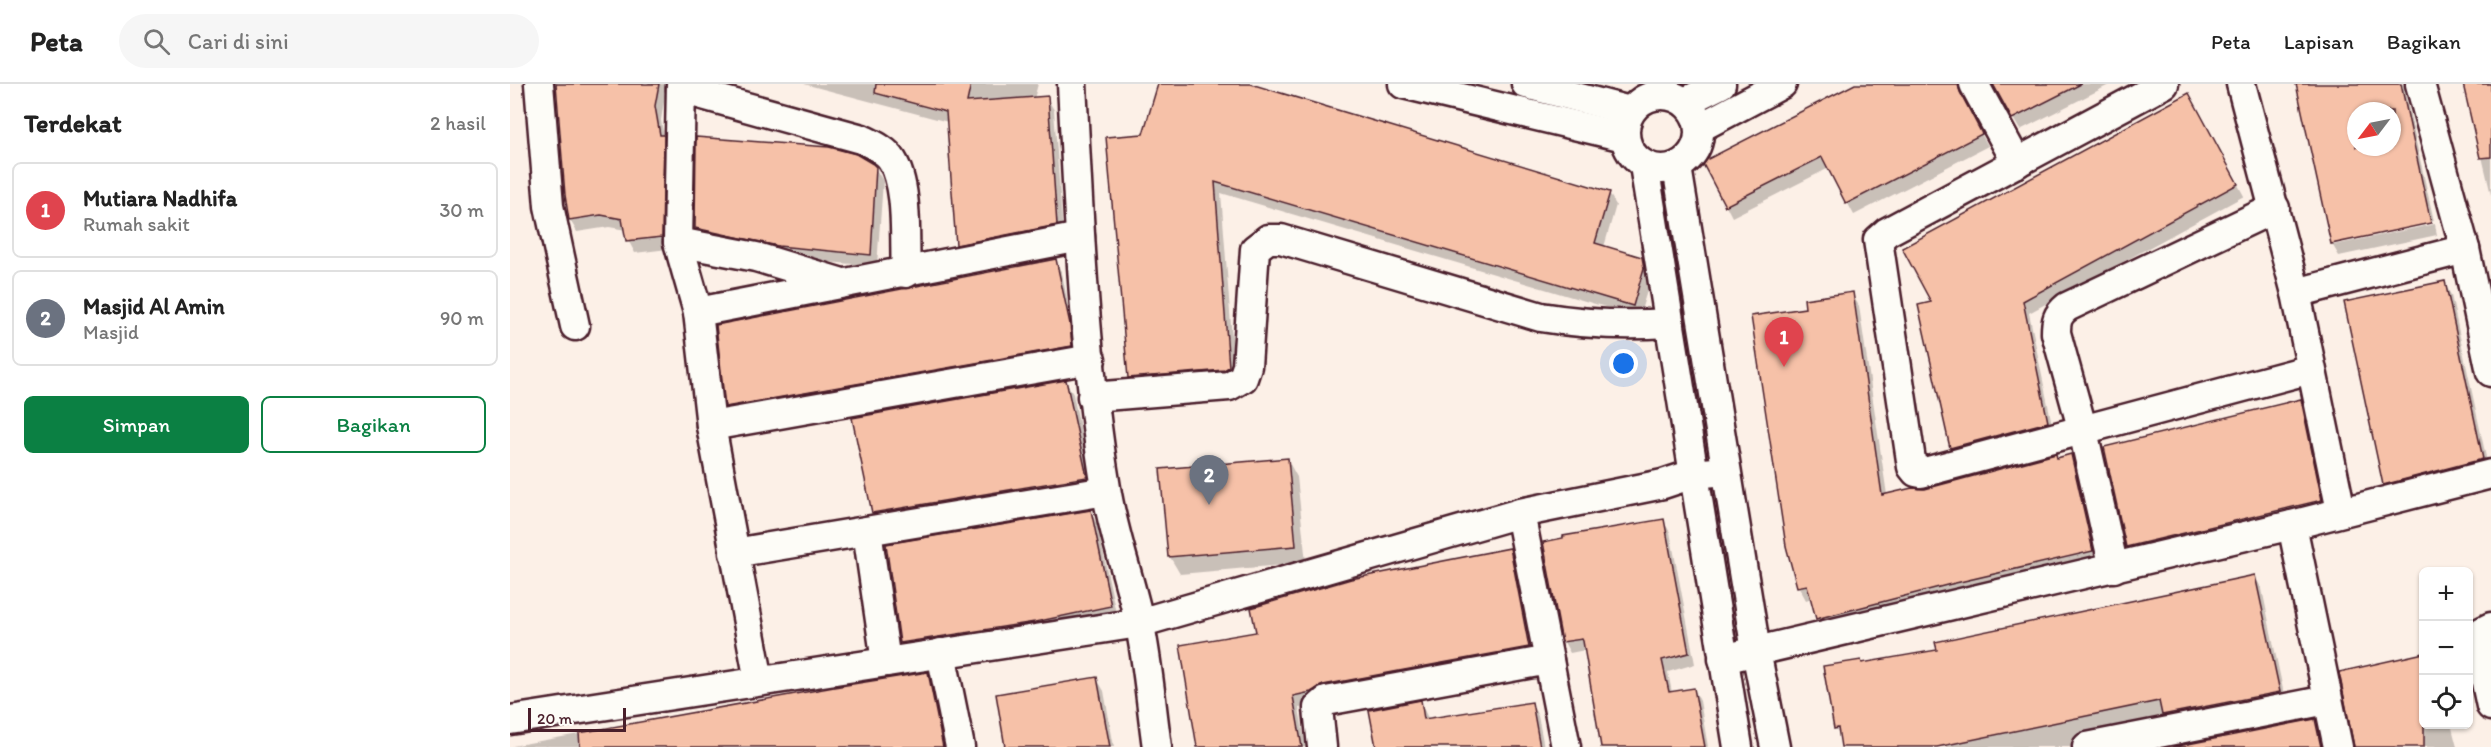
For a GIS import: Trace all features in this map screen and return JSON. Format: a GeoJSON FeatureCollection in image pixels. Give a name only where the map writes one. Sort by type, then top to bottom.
{"type":"FeatureCollection","features":[{"type":"Feature","properties":{"kind":"street"},"geometry":{"type":"LineString","coordinates":[[540,84],[549,206],[575,326]]}},
{"type":"Feature","properties":{"kind":"street"},"geometry":{"type":"LineString","coordinates":[[1072,84],[1092,397],[1106,491],[1139,623],[1158,747]]}},
{"type":"Feature","properties":{"kind":"street"},"geometry":{"type":"LineString","coordinates":[[1403,84],[1627,124]]}},
{"type":"Feature","properties":{"kind":"street"},"geometry":{"type":"LineString","coordinates":[[1526,84],[1627,124]]}},
{"type":"Feature","properties":{"kind":"street"},"geometry":{"type":"LineString","coordinates":[[1685,102],[1721,84]]}},
{"type":"Feature","properties":{"kind":"street"},"geometry":{"type":"LineString","coordinates":[[1699,128],[1782,84]]}},
{"type":"Feature","properties":{"kind":"street"},"geometry":{"type":"LineString","coordinates":[[1974,84],[2017,163]]}},
{"type":"Feature","properties":{"kind":"street"},"geometry":{"type":"LineString","coordinates":[[2164,84],[1887,231],[1878,240],[1912,466],[1916,472],[1921,473],[2311,369]]}},
{"type":"Feature","properties":{"kind":"street"},"geometry":{"type":"LineString","coordinates":[[2241,84],[2296,292],[2341,512]]}},
{"type":"Feature","properties":{"kind":"street"},"geometry":{"type":"LineString","coordinates":[[2420,84],[2465,249],[2491,372]]}},
{"type":"Feature","properties":{"kind":"street"},"geometry":{"type":"LineString","coordinates":[[759,681],[711,426],[698,312],[678,242],[681,86],[862,139],[879,148],[892,159],[902,188],[906,273]]}},
{"type":"Feature","properties":{"kind":"street"},"geometry":{"type":"LineString","coordinates":[[1656,94],[1672,95],[1685,102],[1695,113],[1699,128],[1697,144],[1689,158],[1677,167],[1660,170],[1644,165],[1631,153],[1627,124],[1641,100],[1656,94]]}},
{"type":"Feature","properties":{"kind":"street"},"geometry":{"type":"LineString","coordinates":[[1644,165],[1738,747]]}},
{"type":"Feature","properties":{"kind":"street"},"geometry":{"type":"LineString","coordinates":[[1677,167],[1756,651],[1775,747]]}},
{"type":"Feature","properties":{"kind":"street"},"geometry":{"type":"LineString","coordinates":[[2114,568],[2083,431],[2056,333],[2056,320],[2060,313],[2275,208]]}},
{"type":"Feature","properties":{"kind":"street"},"geometry":{"type":"LineString","coordinates":[[698,312],[842,283],[906,273],[1080,237]]}},
{"type":"Feature","properties":{"kind":"street"},"geometry":{"type":"LineString","coordinates":[[1092,397],[1229,386],[1244,378],[1247,366],[1256,249],[1268,239],[1281,239],[1541,317],[1631,325],[1668,323]]}},
{"type":"Feature","properties":{"kind":"street"},"geometry":{"type":"LineString","coordinates":[[678,242],[756,257],[842,283]]}},
{"type":"Feature","properties":{"kind":"street"},"geometry":{"type":"LineString","coordinates":[[2296,292],[2465,249]]}},
{"type":"Feature","properties":{"kind":"street"},"geometry":{"type":"LineString","coordinates":[[711,426],[1091,359]]}},
{"type":"Feature","properties":{"kind":"street"},"geometry":{"type":"LineString","coordinates":[[510,720],[1139,623],[1520,513],[1663,484],[1693,474],[1726,471]]}},
{"type":"Feature","properties":{"kind":"street"},"geometry":{"type":"LineString","coordinates":[[1723,658],[2114,568],[2491,474]]}},
{"type":"Feature","properties":{"kind":"street"},"geometry":{"type":"LineString","coordinates":[[734,553],[1106,491]]}},
{"type":"Feature","properties":{"kind":"street"},"geometry":{"type":"LineString","coordinates":[[1520,513],[1566,747]]}},
{"type":"Feature","properties":{"kind":"street"},"geometry":{"type":"LineString","coordinates":[[2292,525],[2338,747]]}},
{"type":"Feature","properties":{"kind":"street"},"geometry":{"type":"LineString","coordinates":[[867,531],[886,662]]}},
{"type":"Feature","properties":{"kind":"street"},"geometry":{"type":"LineString","coordinates":[[2491,627],[2481,632],[2477,640],[2491,706]]}},
{"type":"Feature","properties":{"kind":"street"},"geometry":{"type":"LineString","coordinates":[[940,653],[960,747]]}},
{"type":"Feature","properties":{"kind":"street"},"geometry":{"type":"LineString","coordinates":[[1322,747],[1317,708],[1326,701],[1549,660]]}},
{"type":"Feature","properties":{"kind":"street"},"geometry":{"type":"LineString","coordinates":[[2087,747],[2327,700]]}},
{"type":"Feature","properties":{"kind":"building"},"geometry":{"type":"Polygon","coordinates":[[[556,84],[659,84],[655,106],[660,135],[664,135],[662,237],[626,241],[622,219],[601,215],[569,220],[556,84]]]}},
{"type":"Feature","properties":{"kind":"building"},"geometry":{"type":"Polygon","coordinates":[[[876,84],[971,84],[967,102],[1048,96],[1057,225],[956,245],[946,112],[875,93],[876,84]]]}},
{"type":"Feature","properties":{"kind":"building"},"geometry":{"type":"Polygon","coordinates":[[[1158,84],[1251,84],[1610,192],[1595,243],[1642,257],[1644,268],[1633,306],[1215,182],[1229,367],[1224,370],[1128,378],[1106,137],[1143,134],[1158,84]]]}},
{"type":"Feature","properties":{"kind":"building"},"geometry":{"type":"Polygon","coordinates":[[[1855,84],[1958,84],[1982,134],[1846,204],[1822,157],[1725,206],[1702,162],[1855,84]]]}},
{"type":"Feature","properties":{"kind":"building"},"geometry":{"type":"Polygon","coordinates":[[[1993,84],[2081,84],[2012,119],[1993,84]]]}},
{"type":"Feature","properties":{"kind":"building"},"geometry":{"type":"Polygon","coordinates":[[[2296,84],[2401,84],[2431,223],[2331,244],[2296,84]]]}},
{"type":"Feature","properties":{"kind":"building"},"geometry":{"type":"Polygon","coordinates":[[[2463,84],[2491,84],[2491,157],[2480,158],[2463,84]]]}},
{"type":"Feature","properties":{"kind":"building"},"geometry":{"type":"Polygon","coordinates":[[[2189,93],[2238,184],[2023,301],[2048,422],[1950,448],[1918,305],[1931,302],[1902,248],[2189,93]]]}},
{"type":"Feature","properties":{"kind":"building"},"geometry":{"type":"Polygon","coordinates":[[[696,137],[829,147],[856,154],[873,164],[876,167],[871,255],[778,246],[695,228],[696,137]]]}},
{"type":"Feature","properties":{"kind":"building"},"geometry":{"type":"Polygon","coordinates":[[[1056,259],[1070,324],[1072,346],[725,407],[716,325],[1056,259]]]}},
{"type":"Feature","properties":{"kind":"building"},"geometry":{"type":"Polygon","coordinates":[[[2445,281],[2483,459],[2383,485],[2344,302],[2445,281]]]}},
{"type":"Feature","properties":{"kind":"building"},"geometry":{"type":"Polygon","coordinates":[[[1853,292],[1882,495],[1912,488],[1925,489],[2056,454],[2057,458],[2071,454],[2093,551],[1816,619],[1807,585],[1797,587],[1786,546],[1751,316],[1805,308],[1804,299],[1853,292]]]}},
{"type":"Feature","properties":{"kind":"building"},"geometry":{"type":"Polygon","coordinates":[[[1066,380],[1087,477],[872,513],[852,418],[1066,380]]]}},
{"type":"Feature","properties":{"kind":"building"},"geometry":{"type":"Polygon","coordinates":[[[2301,399],[2322,500],[2126,547],[2104,447],[2301,399]]]}},
{"type":"Feature","properties":{"kind":"building"},"geometry":{"type":"Polygon","coordinates":[[[1288,458],[1296,546],[1168,557],[1160,469],[1288,458]]]}},
{"type":"Feature","properties":{"kind":"building"},"geometry":{"type":"Polygon","coordinates":[[[1091,510],[1111,606],[1035,622],[900,643],[886,544],[1091,510]]]}},
{"type":"Feature","properties":{"kind":"building"},"geometry":{"type":"Polygon","coordinates":[[[1664,519],[1689,653],[1662,660],[1669,692],[1694,688],[1705,747],[1601,747],[1583,641],[1582,639],[1562,642],[1543,542],[1563,538],[1563,536],[1664,519]]]}},
{"type":"Feature","properties":{"kind":"building"},"geometry":{"type":"Polygon","coordinates":[[[1510,548],[1529,647],[1323,685],[1311,692],[1293,696],[1302,747],[1197,747],[1180,645],[1256,632],[1251,608],[1351,579],[1510,548]]]}},
{"type":"Feature","properties":{"kind":"building"},"geometry":{"type":"Polygon","coordinates":[[[2255,575],[2280,692],[2162,715],[2159,701],[1937,747],[1841,747],[1838,728],[1834,729],[1823,666],[1861,660],[1862,663],[1937,650],[1935,642],[2255,575]]]}},
{"type":"Feature","properties":{"kind":"building"},"geometry":{"type":"Polygon","coordinates":[[[2419,654],[2419,729],[2424,729],[2424,747],[2354,747],[2339,672],[2419,654]]]}},
{"type":"Feature","properties":{"kind":"building"},"geometry":{"type":"Polygon","coordinates":[[[928,672],[943,747],[580,747],[579,733],[928,672]]]}},
{"type":"Feature","properties":{"kind":"building"},"geometry":{"type":"Polygon","coordinates":[[[1097,677],[1110,747],[1005,747],[996,694],[1097,677]]]}},
{"type":"Feature","properties":{"kind":"building"},"geometry":{"type":"Polygon","coordinates":[[[1421,700],[1424,719],[1532,702],[1540,747],[1376,747],[1369,710],[1421,700]]]}},
{"type":"Feature","properties":{"kind":"building"},"geometry":{"type":"Polygon","coordinates":[[[2315,719],[2321,747],[2173,747],[2315,719]]]}},
{"type":"Feature","properties":{"kind":"place","name":"Mutiara Nadhifa"},"geometry":{"type":"Point","coordinates":[1784,367]}},
{"type":"Feature","properties":{"kind":"place","name":"Masjid Al Amin"},"geometry":{"type":"Point","coordinates":[1209,505]}}]}
